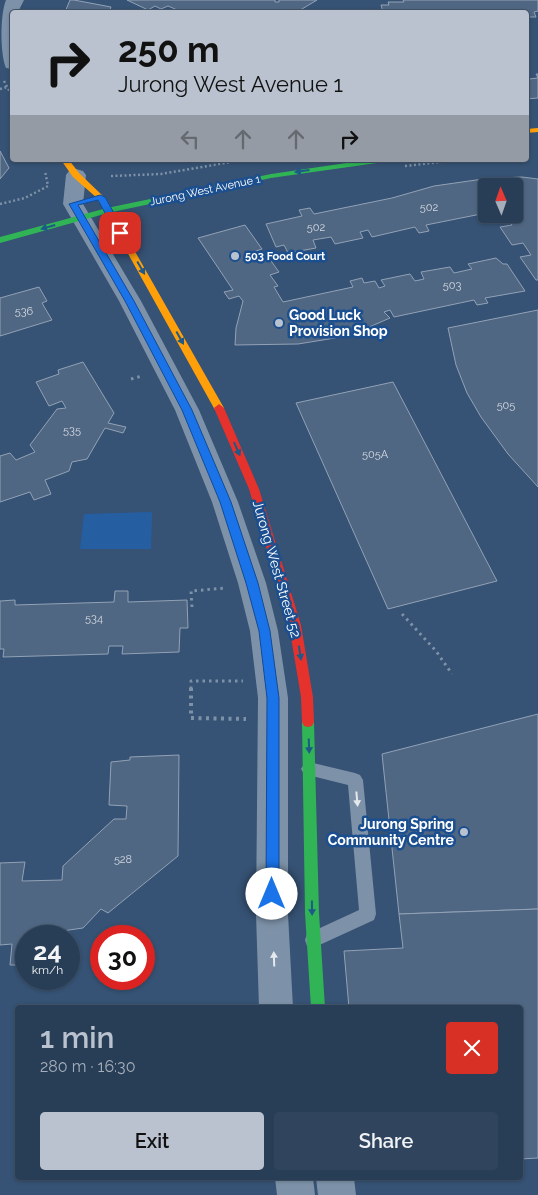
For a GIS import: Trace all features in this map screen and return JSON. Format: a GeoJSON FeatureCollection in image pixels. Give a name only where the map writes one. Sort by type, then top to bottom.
{"type":"FeatureCollection","features":[{"type":"Feature","properties":{"kind":"street"},"geometry":{"type":"LineString","coordinates":[[10,55],[4,29],[9,10],[15,0]]}},
{"type":"Feature","properties":{"kind":"street","name":"Jurong West Avenue 1"},"geometry":{"type":"LineString","coordinates":[[72,209],[108,211],[281,174],[369,162]]}},
{"type":"Feature","properties":{"kind":"street"},"geometry":{"type":"LineString","coordinates":[[70,168],[72,209]]}},
{"type":"Feature","properties":{"kind":"street","name":"Jurong West Street 52"},"geometry":{"type":"LineString","coordinates":[[70,168],[100,197],[217,404],[254,489],[295,625],[307,697],[313,940],[318,1005]]}},
{"type":"Feature","properties":{"kind":"street","name":"Jurong West Avenue 1"},"geometry":{"type":"LineString","coordinates":[[0,240],[100,197],[114,194]]}},
{"type":"Feature","properties":{"kind":"street","name":"Jurong West Street 52"},"geometry":{"type":"LineString","coordinates":[[72,209],[130,301],[187,410],[225,502],[252,583],[264,631],[271,680],[273,718],[272,914],[276,1005]]}},
{"type":"Feature","properties":{"kind":"street"},"geometry":{"type":"LineString","coordinates":[[294,1180],[296,1195]]}},
{"type":"Feature","properties":{"kind":"street"},"geometry":{"type":"LineString","coordinates":[[335,1180],[337,1195]]}},
{"type":"Feature","properties":{"kind":"lane"},"geometry":{"type":"LineString","coordinates":[[309,768],[355,780],[368,914],[313,940]]}},
{"type":"Feature","properties":{"kind":"path"},"geometry":{"type":"LineString","coordinates":[[0,89],[7,87]]}},
{"type":"Feature","properties":{"kind":"path"},"geometry":{"type":"LineString","coordinates":[[106,175],[114,177],[161,174],[226,163]]}},
{"type":"Feature","properties":{"kind":"path"},"geometry":{"type":"LineString","coordinates":[[0,204],[25,198],[48,186],[44,164]]}},
{"type":"Feature","properties":{"kind":"path"},"geometry":{"type":"LineString","coordinates":[[41,191],[46,192]]}},
{"type":"Feature","properties":{"kind":"path"},"geometry":{"type":"LineString","coordinates":[[131,379],[140,377]]}},
{"type":"Feature","properties":{"kind":"path"},"geometry":{"type":"LineString","coordinates":[[192,607],[192,591],[219,589]]}},
{"type":"Feature","properties":{"kind":"path"},"geometry":{"type":"LineString","coordinates":[[402,614],[436,651],[452,674]]}},
{"type":"Feature","properties":{"kind":"path"},"geometry":{"type":"LineString","coordinates":[[271,680],[191,681],[191,718],[273,718]]}},
{"type":"Feature","properties":{"kind":"shaded area"},"geometry":{"type":"Polygon","coordinates":[[[152,512],[151,549],[80,549],[84,514],[152,512]]]}},
{"type":"Feature","properties":{"kind":"building"},"geometry":{"type":"Polygon","coordinates":[[[70,0],[111,7],[110,10],[66,10],[70,0]]]}},
{"type":"Feature","properties":{"kind":"building"},"geometry":{"type":"Polygon","coordinates":[[[127,0],[275,0],[275,2],[279,2],[279,0],[317,0],[300,10],[177,10],[168,6],[161,9],[155,6],[148,10],[127,0]]]}},
{"type":"Feature","properties":{"kind":"building"},"geometry":{"type":"Polygon","coordinates":[[[403,0],[538,0],[538,11],[534,12],[536,17],[529,17],[529,10],[382,10],[381,5],[389,5],[388,2],[404,2],[403,0]]]}},
{"type":"Feature","properties":{"kind":"building"},"geometry":{"type":"Polygon","coordinates":[[[538,78],[538,98],[529,99],[529,79],[538,78]]]}},
{"type":"Feature","properties":{"kind":"building"},"geometry":{"type":"Polygon","coordinates":[[[0,151],[9,168],[0,179],[0,151]]]}},
{"type":"Feature","properties":{"kind":"building"},"geometry":{"type":"Polygon","coordinates":[[[522,177],[538,179],[538,280],[536,280],[520,257],[531,255],[523,243],[512,245],[500,227],[512,225],[511,223],[523,223],[523,178],[502,178],[522,177]]]}},
{"type":"Feature","properties":{"kind":"building"},"geometry":{"type":"Polygon","coordinates":[[[478,180],[478,215],[426,225],[429,231],[419,233],[415,227],[372,237],[368,230],[360,232],[363,238],[335,244],[331,237],[313,240],[316,248],[288,253],[284,245],[276,247],[266,224],[302,216],[299,210],[310,208],[314,214],[392,198],[434,186],[478,180]]]}},
{"type":"Feature","properties":{"kind":"building"},"geometry":{"type":"Polygon","coordinates":[[[245,225],[262,249],[253,252],[256,257],[266,254],[279,272],[270,275],[278,286],[274,287],[283,302],[353,287],[350,281],[362,278],[364,283],[375,281],[379,288],[385,286],[381,280],[410,274],[415,281],[424,279],[421,272],[450,267],[454,273],[472,269],[468,264],[496,258],[503,264],[507,264],[525,291],[485,298],[488,303],[477,305],[474,300],[394,317],[390,310],[384,312],[390,318],[353,334],[329,339],[298,344],[235,345],[236,328],[243,301],[239,296],[229,299],[224,292],[233,290],[198,238],[245,225]]]}},
{"type":"Feature","properties":{"kind":"building"},"geometry":{"type":"Polygon","coordinates":[[[39,287],[47,301],[42,303],[52,320],[0,336],[0,298],[39,287]]]}},
{"type":"Feature","properties":{"kind":"building"},"geometry":{"type":"Polygon","coordinates":[[[538,310],[538,487],[508,454],[481,417],[467,393],[456,365],[448,328],[538,310]]]}},
{"type":"Feature","properties":{"kind":"building"},"geometry":{"type":"Polygon","coordinates":[[[83,362],[114,413],[108,423],[126,427],[123,433],[105,428],[87,459],[72,462],[69,471],[45,480],[51,494],[34,500],[30,492],[0,502],[0,456],[10,453],[16,460],[35,452],[30,445],[57,409],[66,408],[62,401],[49,406],[36,382],[59,374],[58,370],[83,362]]]}},
{"type":"Feature","properties":{"kind":"building"},"geometry":{"type":"Polygon","coordinates":[[[393,382],[497,581],[388,609],[296,403],[393,382]]]}},
{"type":"Feature","properties":{"kind":"building"},"geometry":{"type":"Polygon","coordinates":[[[115,591],[128,591],[128,602],[187,600],[188,628],[180,628],[179,652],[122,654],[123,646],[109,646],[108,654],[3,657],[4,649],[0,649],[0,601],[15,600],[15,605],[114,602],[115,591]]]}},
{"type":"Feature","properties":{"kind":"building","name":"Jurong Spring Community Centre"},"geometry":{"type":"Polygon","coordinates":[[[538,714],[538,909],[399,914],[382,754],[538,714]]]}},
{"type":"Feature","properties":{"kind":"building"},"geometry":{"type":"Polygon","coordinates":[[[179,755],[178,856],[108,913],[101,909],[83,928],[80,928],[80,925],[15,925],[15,965],[10,965],[12,944],[0,945],[0,863],[25,862],[22,881],[62,880],[63,866],[114,819],[126,819],[127,806],[109,805],[111,762],[130,760],[130,757],[179,755]]]}},
{"type":"Feature","properties":{"kind":"building"},"geometry":{"type":"Polygon","coordinates":[[[538,909],[538,1158],[523,1159],[523,1005],[349,1005],[344,951],[403,948],[399,914],[538,909]]]}},
{"type":"Feature","properties":{"kind":"traffic: fast"},"geometry":{"type":"LineString","coordinates":[[0,240],[107,211],[271,176],[370,162]]}},
{"type":"Feature","properties":{"kind":"traffic: fast"},"geometry":{"type":"LineString","coordinates":[[308,722],[312,913],[318,1005]]}},
{"type":"Feature","properties":{"kind":"traffic: slow"},"geometry":{"type":"LineString","coordinates":[[529,131],[538,130]]}},
{"type":"Feature","properties":{"kind":"traffic: slow"},"geometry":{"type":"LineString","coordinates":[[66,162],[76,175],[100,197],[219,408]]}},
{"type":"Feature","properties":{"kind":"traffic: jam"},"geometry":{"type":"LineString","coordinates":[[219,408],[254,489],[295,625],[307,697],[308,722]]}},
{"type":"Feature","properties":{"kind":"place","name":"503 Food Court"},"geometry":{"type":"Point","coordinates":[235,256]}},
{"type":"Feature","properties":{"kind":"place","name":"Good Luck Provision Shop"},"geometry":{"type":"Point","coordinates":[279,323]}},
{"type":"Feature","properties":{"kind":"place","name":"Jurong Spring Community Centre"},"geometry":{"type":"Point","coordinates":[464,832]}},
{"type":"Feature","properties":{"kind":"route"},"geometry":{"type":"LineString","coordinates":[[120,233],[100,197],[73,204],[130,301],[187,410],[225,502],[252,583],[264,631],[273,698],[272,894]]}}]}
